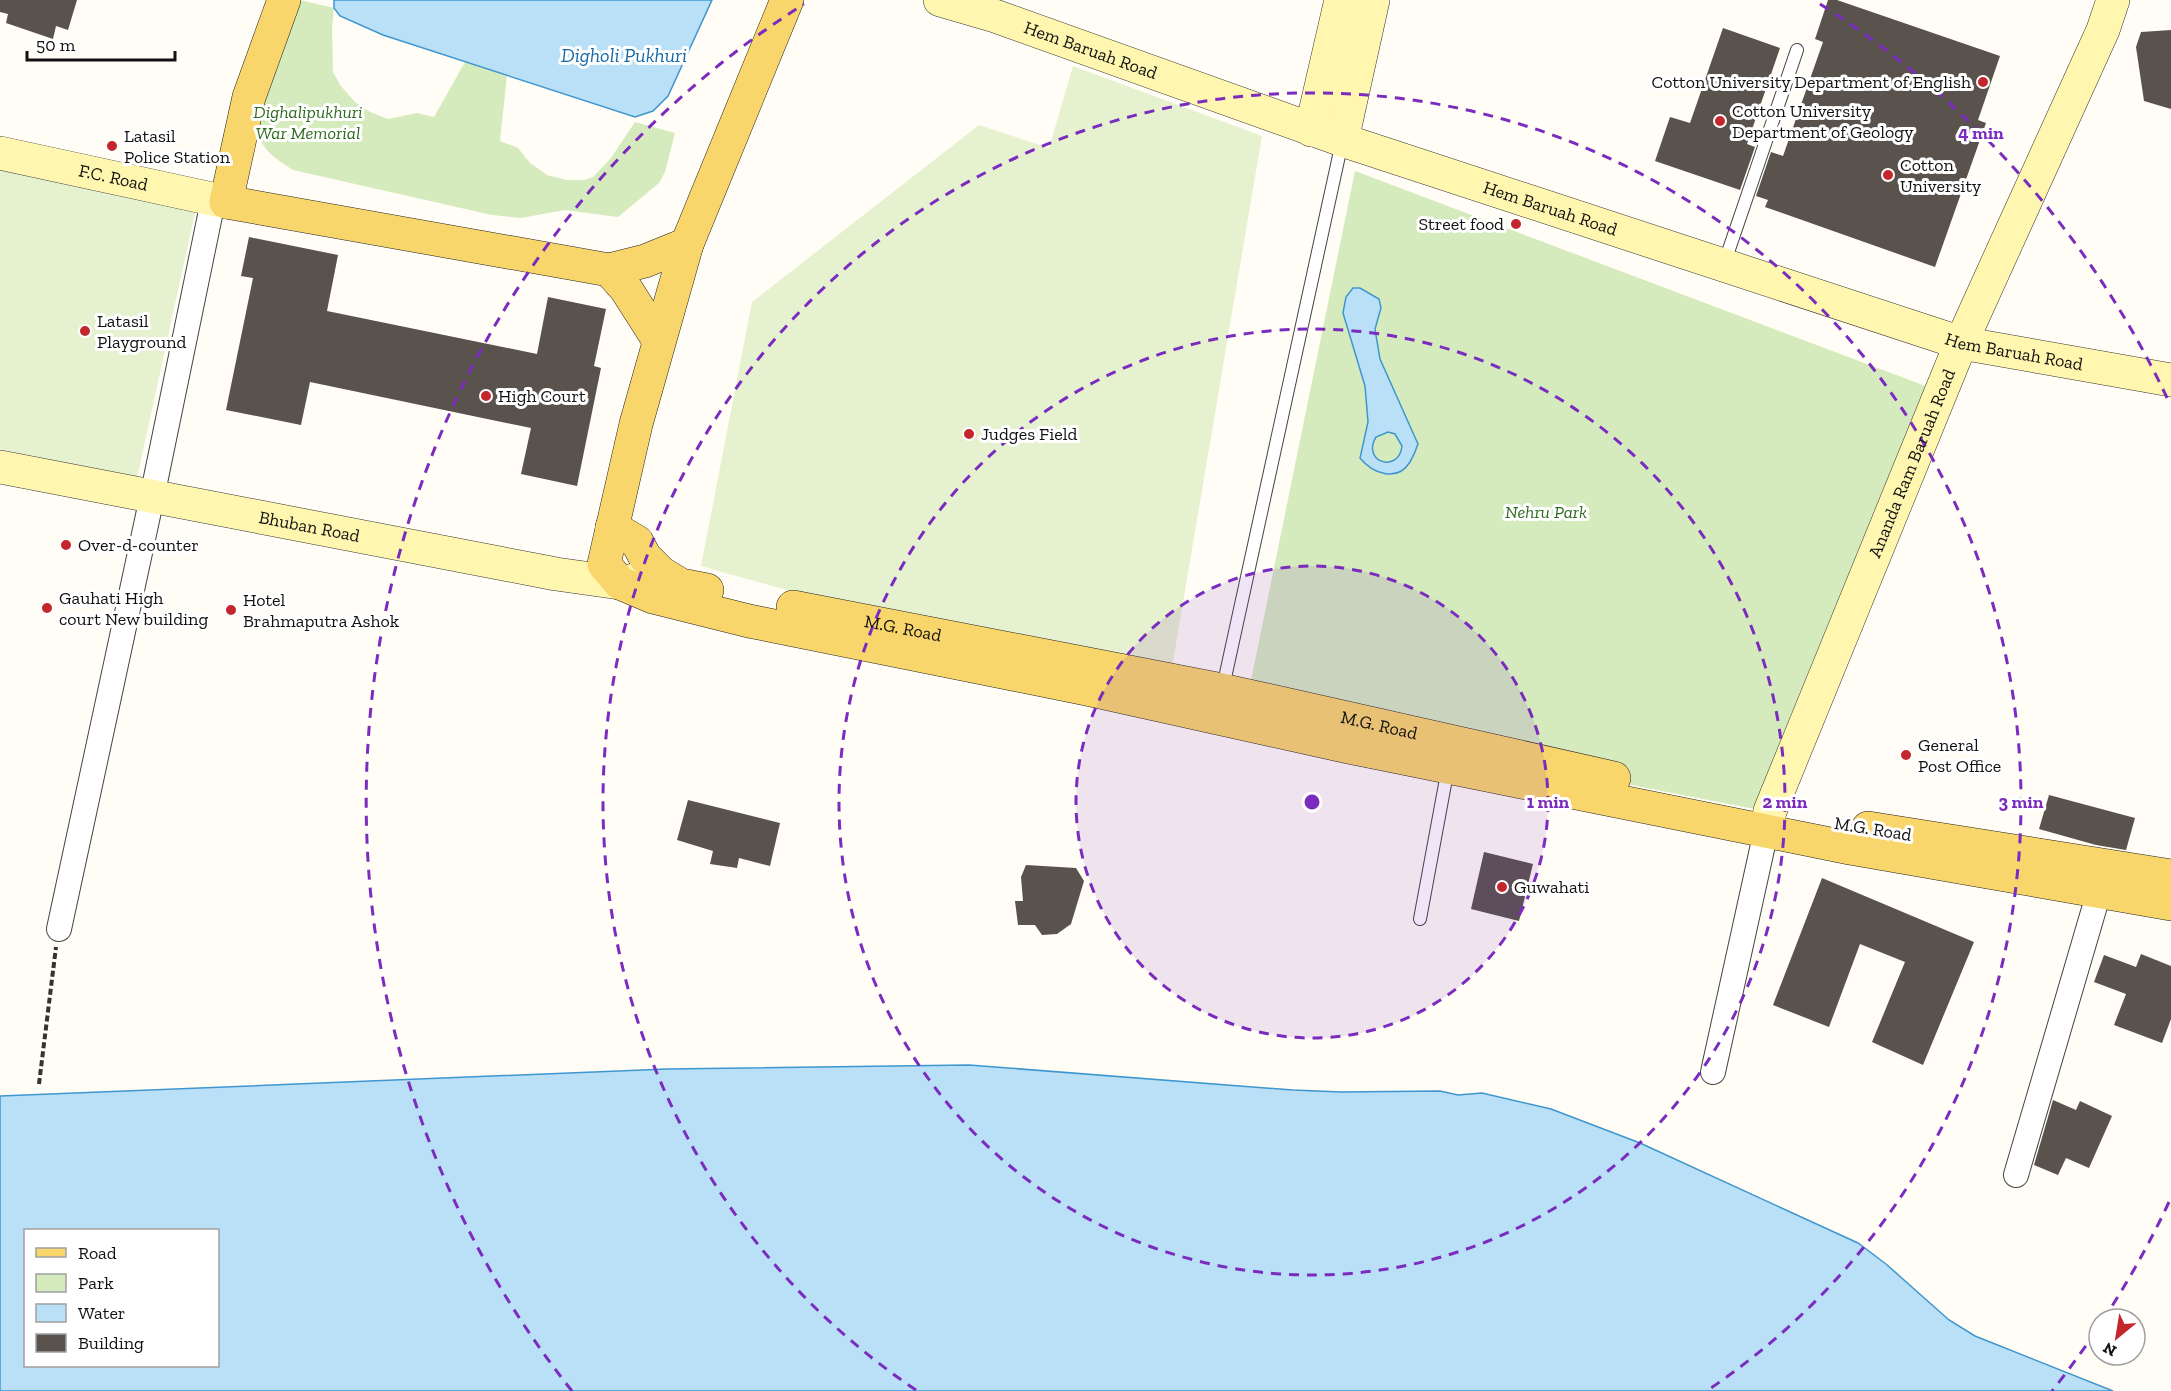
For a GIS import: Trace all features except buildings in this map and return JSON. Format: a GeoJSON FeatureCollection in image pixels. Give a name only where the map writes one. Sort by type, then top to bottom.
{"type":"FeatureCollection","features":[{"type":"Feature","properties":{"kind":"main road"},"geometry":{"type":"LineString","coordinates":[[284,0],[249,97],[239,144],[220,202],[609,270],[645,261],[687,243]]}},
{"type":"Feature","properties":{"kind":"main road"},"geometry":{"type":"LineString","coordinates":[[787,0],[687,243],[658,339],[604,564],[620,583],[653,597],[749,621],[1087,689],[1448,767],[1768,822],[1850,848],[2171,904]]}},
{"type":"Feature","properties":{"kind":"main road"},"geometry":{"type":"LineString","coordinates":[[609,270],[626,289],[658,339]]}},
{"type":"Feature","properties":{"kind":"main road","name":"M.G. Road"},"geometry":{"type":"LineString","coordinates":[[612,527],[637,542],[645,557],[661,573],[681,585],[1222,690],[1768,822],[2171,876]]}},
{"type":"Feature","properties":{"kind":"street","name":"Hem Baruah Road"},"geometry":{"type":"LineString","coordinates":[[940,0],[995,16],[1311,130],[1960,343],[2171,380]]}},
{"type":"Feature","properties":{"kind":"street"},"geometry":{"type":"LineString","coordinates":[[1311,130],[1341,0]]}},
{"type":"Feature","properties":{"kind":"street"},"geometry":{"type":"LineString","coordinates":[[1342,140],[1373,0]]}},
{"type":"Feature","properties":{"kind":"street","name":"Ananda Ram Baruah Road"},"geometry":{"type":"LineString","coordinates":[[1768,822],[1960,343],[2103,30],[2113,0]]}},
{"type":"Feature","properties":{"kind":"street","name":"F.C. Road"},"geometry":{"type":"LineString","coordinates":[[0,153],[220,202]]}},
{"type":"Feature","properties":{"kind":"street"},"geometry":{"type":"LineString","coordinates":[[59,928],[152,497],[220,202]]}},
{"type":"Feature","properties":{"kind":"street","name":"Bhuban Road"},"geometry":{"type":"LineString","coordinates":[[0,467],[556,574],[620,583]]}},
{"type":"Feature","properties":{"kind":"street"},"geometry":{"type":"LineString","coordinates":[[620,583],[661,573]]}},
{"type":"Feature","properties":{"kind":"street"},"geometry":{"type":"LineString","coordinates":[[1713,1072],[1768,822]]}},
{"type":"Feature","properties":{"kind":"street"},"geometry":{"type":"LineString","coordinates":[[2016,1174],[2099,892]]}},
{"type":"Feature","properties":{"kind":"lane"},"geometry":{"type":"LineString","coordinates":[[1724,266],[1797,50]]}},
{"type":"Feature","properties":{"kind":"lane"},"geometry":{"type":"LineString","coordinates":[[1222,690],[1342,140]]}},
{"type":"Feature","properties":{"kind":"lane"},"geometry":{"type":"LineString","coordinates":[[1420,919],[1448,767]]}},
{"type":"Feature","properties":{"kind":"path"},"geometry":{"type":"LineString","coordinates":[[39,1084],[59,928]]}},
{"type":"Feature","properties":{"kind":"green space","name":"Dighalipukhuri War Memorial"},"geometry":{"type":"Polygon","coordinates":[[[300,0],[334,8],[333,72],[340,85],[355,102],[370,112],[388,119],[417,113],[434,117],[465,62],[507,75],[500,141],[518,148],[530,163],[547,175],[567,180],[584,180],[593,177],[611,158],[635,122],[675,133],[665,172],[659,183],[618,217],[565,210],[521,218],[492,215],[293,170],[273,156],[263,145],[258,130],[258,121],[300,0]]]}},
{"type":"Feature","properties":{"kind":"green space","name":"Judges Field"},"geometry":{"type":"Polygon","coordinates":[[[1073,66],[1262,136],[1169,685],[947,635],[701,566],[752,302],[979,125],[1049,148],[1073,66]]]}},
{"type":"Feature","properties":{"kind":"green space","name":"Latasil Playground"},"geometry":{"type":"Polygon","coordinates":[[[0,167],[190,202],[195,213],[137,478],[0,449],[0,167]]]}},
{"type":"Feature","properties":{"kind":"green space","name":"Nehru Park"},"geometry":{"type":"Polygon","coordinates":[[[1355,171],[1936,390],[1770,812],[1245,710],[1355,171]]]}},
{"type":"Feature","properties":{"kind":"water","name":"Digholi Pukhuri"},"geometry":{"type":"Polygon","coordinates":[[[334,0],[712,0],[668,96],[653,111],[635,117],[383,35],[340,16],[334,8],[334,0]]]}},
{"type":"Feature","properties":{"kind":"water"},"geometry":{"type":"Polygon","coordinates":[[[1353,288],[1360,288],[1379,299],[1381,308],[1375,329],[1380,359],[1418,444],[1405,468],[1392,474],[1385,474],[1371,468],[1360,458],[1368,422],[1365,386],[1343,313],[1346,297],[1353,288]],[[1388,432],[1376,437],[1373,453],[1377,458],[1388,462],[1395,460],[1399,455],[1402,446],[1395,434],[1388,432]]]}},
{"type":"Feature","properties":{"kind":"water"},"geometry":{"type":"Polygon","coordinates":[[[969,1065],[1293,1090],[1440,1091],[1458,1095],[1482,1093],[1551,1109],[1640,1143],[1858,1243],[1886,1264],[1949,1320],[1975,1336],[2113,1391],[0,1391],[0,1096],[667,1069],[969,1065]]]}},
{"type":"Feature","properties":{"kind":"place","name":"Cotton University Department of English"},"geometry":{"type":"Point","coordinates":[1983,82]}},
{"type":"Feature","properties":{"kind":"place","name":"Cotton University Department of Geology"},"geometry":{"type":"Point","coordinates":[1720,121]}},
{"type":"Feature","properties":{"kind":"place","name":"Latasil Police Station"},"geometry":{"type":"Point","coordinates":[112,146]}},
{"type":"Feature","properties":{"kind":"place","name":"Cotton University"},"geometry":{"type":"Point","coordinates":[1888,175]}},
{"type":"Feature","properties":{"kind":"place","name":"Street food"},"geometry":{"type":"Point","coordinates":[1516,224]}},
{"type":"Feature","properties":{"kind":"place","name":"Latasil Playground"},"geometry":{"type":"Point","coordinates":[85,331]}},
{"type":"Feature","properties":{"kind":"place","name":"High Court"},"geometry":{"type":"Point","coordinates":[486,396]}},
{"type":"Feature","properties":{"kind":"place","name":"Judges Field"},"geometry":{"type":"Point","coordinates":[969,434]}},
{"type":"Feature","properties":{"kind":"place","name":"Over-d-counter"},"geometry":{"type":"Point","coordinates":[66,545]}},
{"type":"Feature","properties":{"kind":"place","name":"Gauhati High court New building"},"geometry":{"type":"Point","coordinates":[47,608]}},
{"type":"Feature","properties":{"kind":"place","name":"Hotel Brahmaputra Ashok"},"geometry":{"type":"Point","coordinates":[231,610]}},
{"type":"Feature","properties":{"kind":"place","name":"General Post Office"},"geometry":{"type":"Point","coordinates":[1906,755]}},
{"type":"Feature","properties":{"kind":"place","name":"Guwahati"},"geometry":{"type":"Point","coordinates":[1502,887]}}]}
